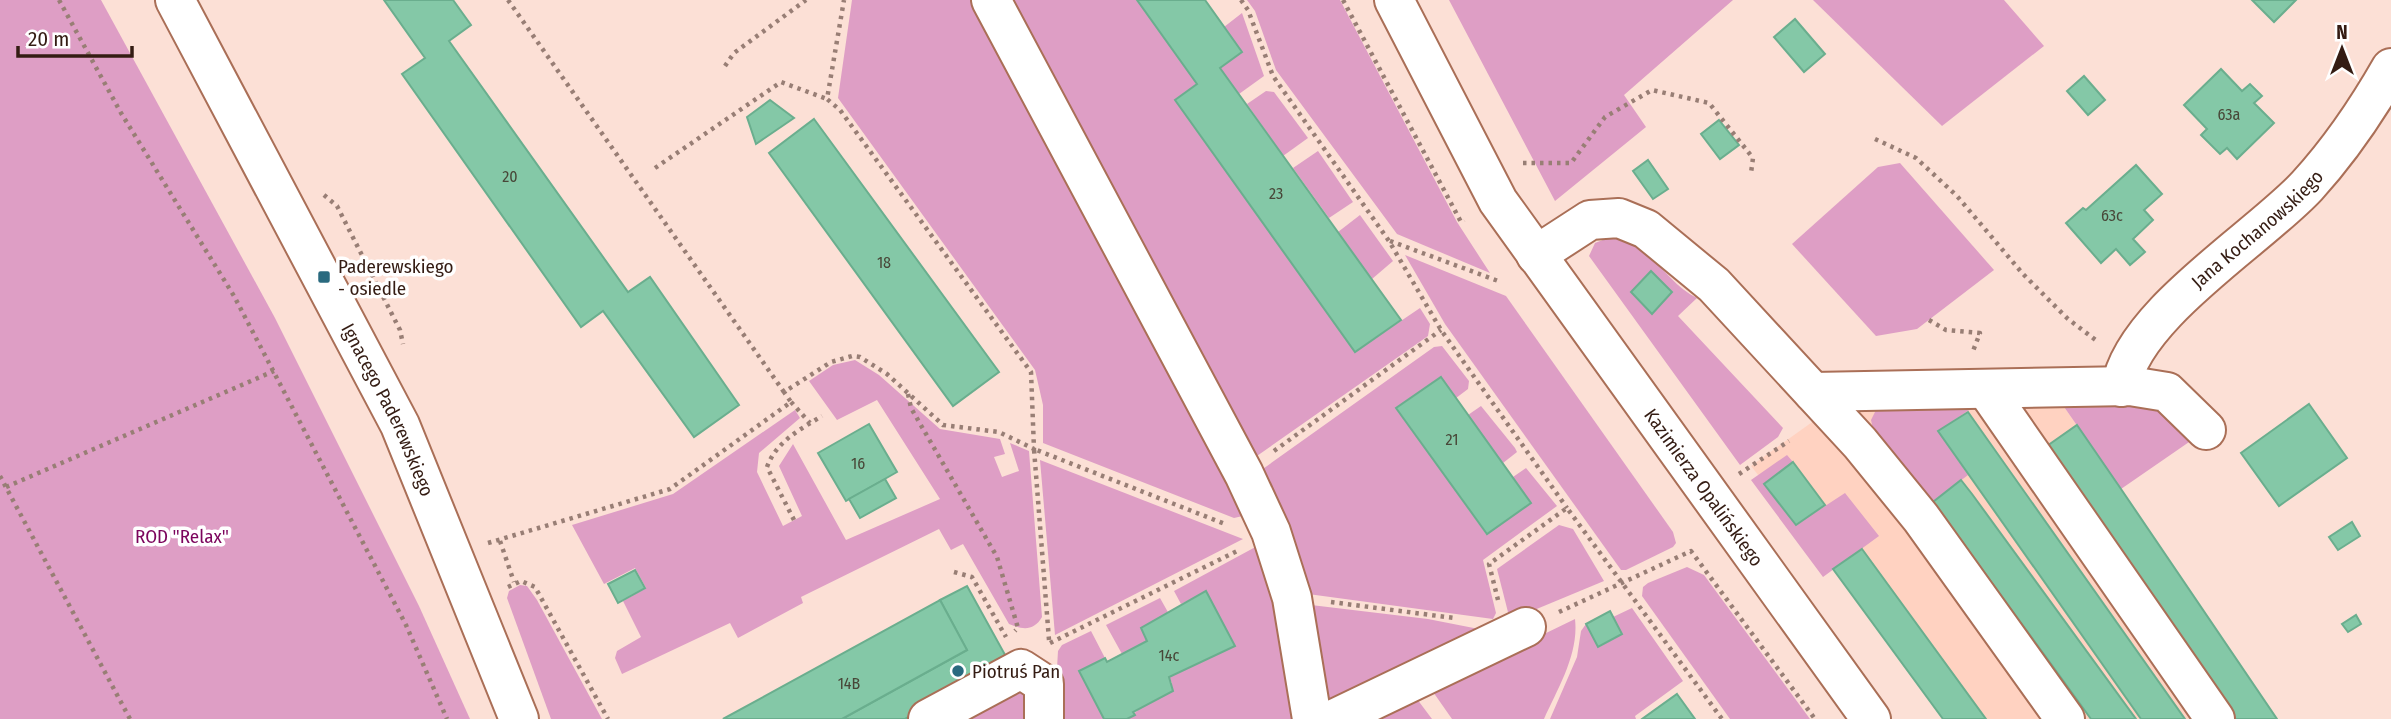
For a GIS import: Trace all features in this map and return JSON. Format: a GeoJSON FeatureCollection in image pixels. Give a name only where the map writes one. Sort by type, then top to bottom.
{"type":"FeatureCollection","features":[{"type":"Feature","properties":{"kind":"street","name":"Ignacego Paderewskiego"},"geometry":{"type":"LineString","coordinates":[[175,0],[400,425],[519,719]]}},
{"type":"Feature","properties":{"kind":"street"},"geometry":{"type":"LineString","coordinates":[[991,0],[1244,474],[1272,532],[1292,598],[1312,719]]}},
{"type":"Feature","properties":{"kind":"street","name":"Kazimierza Opalińskiego"},"geometry":{"type":"LineString","coordinates":[[1394,0],[1499,201],[1871,719]]}},
{"type":"Feature","properties":{"kind":"street","name":"Jana Kochanowskiego"},"geometry":{"type":"LineString","coordinates":[[2124,375],[2134,351],[2188,290],[2306,187],[2363,117],[2391,68]]}},
{"type":"Feature","properties":{"kind":"street"},"geometry":{"type":"LineString","coordinates":[[1536,255],[1590,220],[1619,218],[1632,221],[1646,229],[1714,285],[1851,433],[1920,519],[2065,719]]}},
{"type":"Feature","properties":{"kind":"street"},"geometry":{"type":"LineString","coordinates":[[1813,392],[1986,389],[2124,375],[2167,392],[2206,430]]}},
{"type":"Feature","properties":{"kind":"street"},"geometry":{"type":"LineString","coordinates":[[1986,389],[2215,719]]}},
{"type":"Feature","properties":{"kind":"street"},"geometry":{"type":"LineString","coordinates":[[1851,433],[1850,415],[1857,401],[1869,391]]}},
{"type":"Feature","properties":{"kind":"street"},"geometry":{"type":"LineString","coordinates":[[1334,719],[1513,630]]}},
{"type":"Feature","properties":{"kind":"street"},"geometry":{"type":"LineString","coordinates":[[928,719],[1021,669],[1044,684],[1044,719]]}},
{"type":"Feature","properties":{"kind":"path"},"geometry":{"type":"LineString","coordinates":[[59,0],[121,113],[234,296],[400,614],[447,719]]}},
{"type":"Feature","properties":{"kind":"path"},"geometry":{"type":"LineString","coordinates":[[508,0],[784,393],[810,423]]}},
{"type":"Feature","properties":{"kind":"path"},"geometry":{"type":"LineString","coordinates":[[725,66],[734,53],[806,0]]}},
{"type":"Feature","properties":{"kind":"path"},"geometry":{"type":"LineString","coordinates":[[827,99],[844,0]]}},
{"type":"Feature","properties":{"kind":"path"},"geometry":{"type":"LineString","coordinates":[[1241,0],[1248,10],[1273,76],[1389,241],[1441,330],[1722,719]]}},
{"type":"Feature","properties":{"kind":"path"},"geometry":{"type":"LineString","coordinates":[[655,168],[781,82],[827,99],[840,110],[1031,372],[1046,603]]}},
{"type":"Feature","properties":{"kind":"path"},"geometry":{"type":"LineString","coordinates":[[1522,163],[1571,163],[1605,117],[1652,90],[1709,103],[1753,158],[1751,173]]}},
{"type":"Feature","properties":{"kind":"path"},"geometry":{"type":"LineString","coordinates":[[1875,139],[1916,158],[1957,196],[2023,274],[2124,375]]}},
{"type":"Feature","properties":{"kind":"path"},"geometry":{"type":"LineString","coordinates":[[319,191],[337,206],[400,330],[405,357]]}},
{"type":"Feature","properties":{"kind":"path"},"geometry":{"type":"LineString","coordinates":[[1389,241],[1501,282]]}},
{"type":"Feature","properties":{"kind":"path"},"geometry":{"type":"LineString","coordinates":[[1929,320],[1945,330],[1980,333],[1972,354]]}},
{"type":"Feature","properties":{"kind":"path"},"geometry":{"type":"LineString","coordinates":[[1301,430],[1441,330]]}},
{"type":"Feature","properties":{"kind":"path"},"geometry":{"type":"LineString","coordinates":[[784,393],[831,362],[852,356],[860,357],[887,374],[943,425],[999,432],[1034,449],[1196,514]]}},
{"type":"Feature","properties":{"kind":"path"},"geometry":{"type":"LineString","coordinates":[[6,487],[274,371]]}},
{"type":"Feature","properties":{"kind":"path"},"geometry":{"type":"LineString","coordinates":[[908,393],[911,408],[997,557],[1018,628],[1008,641],[972,577],[954,572]]}},
{"type":"Feature","properties":{"kind":"path"},"geometry":{"type":"LineString","coordinates":[[477,539],[486,543],[500,541],[670,489],[791,402]]}},
{"type":"Feature","properties":{"kind":"path"},"geometry":{"type":"LineString","coordinates":[[794,520],[767,467],[772,453],[822,416]]}},
{"type":"Feature","properties":{"kind":"path"},"geometry":{"type":"LineString","coordinates":[[1739,475],[1789,441]]}},
{"type":"Feature","properties":{"kind":"path"},"geometry":{"type":"LineString","coordinates":[[0,476],[130,719]]}},
{"type":"Feature","properties":{"kind":"path"},"geometry":{"type":"LineString","coordinates":[[1513,630],[1489,564],[1567,508]]}},
{"type":"Feature","properties":{"kind":"path"},"geometry":{"type":"LineString","coordinates":[[1049,643],[1272,532]]}},
{"type":"Feature","properties":{"kind":"path"},"geometry":{"type":"LineString","coordinates":[[500,541],[514,582]]}},
{"type":"Feature","properties":{"kind":"path"},"geometry":{"type":"LineString","coordinates":[[1579,603],[1691,551],[1815,719]]}},
{"type":"Feature","properties":{"kind":"path"},"geometry":{"type":"LineString","coordinates":[[502,595],[514,582],[521,580],[535,587],[608,719]]}},
{"type":"Feature","properties":{"kind":"path"},"geometry":{"type":"LineString","coordinates":[[1292,598],[1426,613],[1513,630]]}},
{"type":"Feature","properties":{"kind":"shaded area"},"geometry":{"type":"Polygon","coordinates":[[[2051,388],[2277,719],[1943,719],[1833,569],[1751,466],[1829,410],[2051,388]]]}},
{"type":"Feature","properties":{"kind":"green space","name":"ROD \"Relax\""},"geometry":{"type":"Polygon","coordinates":[[[0,0],[101,0],[275,318],[419,606],[470,719],[0,719],[0,0]]]}},
{"type":"Feature","properties":{"kind":"green space"},"geometry":{"type":"Polygon","coordinates":[[[852,0],[978,0],[1247,515],[1234,518],[1043,443],[1043,405],[1035,370],[838,98],[852,0]]]}},
{"type":"Feature","properties":{"kind":"green space"},"geometry":{"type":"Polygon","coordinates":[[[1002,0],[1137,0],[1197,84],[1175,100],[1355,352],[1420,308],[1430,324],[1428,336],[1254,458],[1002,0]]]}},
{"type":"Feature","properties":{"kind":"green space"},"geometry":{"type":"Polygon","coordinates":[[[1247,0],[1340,0],[1457,222],[1490,273],[1397,234],[1276,70],[1255,11],[1247,0]]]}},
{"type":"Feature","properties":{"kind":"green space"},"geometry":{"type":"Polygon","coordinates":[[[1449,0],[1733,0],[1624,95],[1646,127],[1555,201],[1449,0]]]}},
{"type":"Feature","properties":{"kind":"green space"},"geometry":{"type":"Polygon","coordinates":[[[1813,0],[2004,0],[2044,46],[1942,126],[1813,0]]]}},
{"type":"Feature","properties":{"kind":"green space"},"geometry":{"type":"Polygon","coordinates":[[[1242,13],[1264,76],[1239,94],[1220,68],[1242,52],[1224,27],[1242,13]]]}},
{"type":"Feature","properties":{"kind":"green space"},"geometry":{"type":"Polygon","coordinates":[[[1266,91],[1274,92],[1308,138],[1283,156],[1247,104],[1266,91]]]}},
{"type":"Feature","properties":{"kind":"green space"},"geometry":{"type":"Polygon","coordinates":[[[1318,151],[1353,202],[1329,218],[1293,168],[1318,151]]]}},
{"type":"Feature","properties":{"kind":"green space"},"geometry":{"type":"Polygon","coordinates":[[[1900,163],[1994,270],[1917,329],[1876,336],[1792,244],[1878,167],[1900,163]]]}},
{"type":"Feature","properties":{"kind":"green space"},"geometry":{"type":"Polygon","coordinates":[[[1360,215],[1393,261],[1372,279],[1338,232],[1360,215]]]}},
{"type":"Feature","properties":{"kind":"green space"},"geometry":{"type":"Polygon","coordinates":[[[1613,236],[1626,239],[1637,246],[1676,283],[1697,298],[1678,316],[1783,428],[1778,437],[1740,465],[1589,256],[1595,243],[1613,236]]]}},
{"type":"Feature","properties":{"kind":"green space"},"geometry":{"type":"Polygon","coordinates":[[[1405,255],[1506,296],[1673,532],[1676,543],[1673,547],[1621,570],[1445,324],[1405,255]]]}},
{"type":"Feature","properties":{"kind":"green space"},"geometry":{"type":"Polygon","coordinates":[[[1442,346],[1469,381],[1468,389],[1456,398],[1440,377],[1397,408],[1486,534],[1531,503],[1513,477],[1526,468],[1557,506],[1483,560],[1496,613],[1493,619],[1308,594],[1260,471],[1434,347],[1442,346]]]}},
{"type":"Feature","properties":{"kind":"green space"},"geometry":{"type":"Polygon","coordinates":[[[855,360],[879,375],[940,429],[1000,439],[1005,454],[994,457],[1002,477],[1019,471],[1010,443],[1029,451],[1042,617],[1039,622],[1028,628],[1009,624],[963,544],[951,550],[939,529],[801,597],[803,603],[738,638],[730,623],[622,674],[615,658],[617,651],[641,637],[623,601],[646,588],[635,568],[604,584],[572,525],[673,494],[795,410],[800,418],[759,453],[757,472],[783,526],[802,516],[779,466],[793,444],[846,540],[940,499],[877,400],[837,420],[809,381],[833,365],[855,360]]]}},
{"type":"Feature","properties":{"kind":"green space"},"geometry":{"type":"Polygon","coordinates":[[[2060,401],[2116,402],[2144,406],[2169,416],[2192,440],[2121,489],[2060,401]]]}},
{"type":"Feature","properties":{"kind":"green space"},"geometry":{"type":"Polygon","coordinates":[[[1481,406],[1517,452],[1503,463],[1468,415],[1481,406]]]}},
{"type":"Feature","properties":{"kind":"green space"},"geometry":{"type":"Polygon","coordinates":[[[1878,406],[1975,406],[1938,431],[1968,475],[1933,502],[1873,429],[1871,420],[1878,406]]]}},
{"type":"Feature","properties":{"kind":"green space"},"geometry":{"type":"Polygon","coordinates":[[[1787,455],[1793,462],[1764,484],[1796,525],[1845,493],[1879,536],[1823,577],[1751,480],[1787,455]]]}},
{"type":"Feature","properties":{"kind":"green space"},"geometry":{"type":"Polygon","coordinates":[[[1040,460],[1243,539],[1055,635],[1040,460]]]}},
{"type":"Feature","properties":{"kind":"green space"},"geometry":{"type":"Polygon","coordinates":[[[1559,525],[1573,529],[1604,581],[1510,620],[1497,569],[1559,525]]]}},
{"type":"Feature","properties":{"kind":"green space"},"geometry":{"type":"Polygon","coordinates":[[[1261,544],[1298,719],[1127,719],[1172,683],[1169,677],[1234,646],[1206,592],[1181,604],[1174,591],[1261,544]]]}},
{"type":"Feature","properties":{"kind":"green space"},"geometry":{"type":"Polygon","coordinates":[[[1687,567],[1704,575],[1810,719],[1730,719],[1642,596],[1643,587],[1648,583],[1687,567]]]}},
{"type":"Feature","properties":{"kind":"green space"},"geometry":{"type":"Polygon","coordinates":[[[520,585],[527,586],[537,600],[602,719],[551,719],[507,598],[509,591],[520,585]]]}},
{"type":"Feature","properties":{"kind":"green space"},"geometry":{"type":"Polygon","coordinates":[[[1160,598],[1169,614],[1141,628],[1147,641],[1122,654],[1106,625],[1160,598]]]}},
{"type":"Feature","properties":{"kind":"green space"},"geometry":{"type":"Polygon","coordinates":[[[1311,605],[1428,619],[1494,632],[1325,712],[1311,605]]]}},
{"type":"Feature","properties":{"kind":"green space"},"geometry":{"type":"Polygon","coordinates":[[[1632,608],[1683,681],[1635,716],[1636,719],[1550,719],[1577,657],[1581,631],[1586,624],[1599,647],[1622,634],[1613,617],[1632,608]]]}},
{"type":"Feature","properties":{"kind":"green space"},"geometry":{"type":"Polygon","coordinates":[[[1575,619],[1571,658],[1544,719],[1452,719],[1431,689],[1575,619]]]}},
{"type":"Feature","properties":{"kind":"green space"},"geometry":{"type":"Polygon","coordinates":[[[1091,631],[1105,658],[1079,671],[1104,719],[1054,719],[1058,651],[1062,645],[1091,631]]]}},
{"type":"Feature","properties":{"kind":"green space"},"geometry":{"type":"Polygon","coordinates":[[[1014,686],[1032,696],[1032,719],[955,719],[1014,686]]]}},
{"type":"Feature","properties":{"kind":"green space"},"geometry":{"type":"Polygon","coordinates":[[[1414,695],[1432,719],[1364,719],[1414,695]]]}},
{"type":"Feature","properties":{"kind":"building"},"geometry":{"type":"Polygon","coordinates":[[[384,0],[453,0],[471,25],[449,41],[628,292],[650,277],[739,405],[694,437],[603,311],[581,327],[402,74],[425,58],[384,0]]]}},
{"type":"Feature","properties":{"kind":"building"},"geometry":{"type":"Polygon","coordinates":[[[1137,0],[1205,0],[1242,52],[1220,68],[1401,320],[1355,352],[1175,100],[1197,84],[1137,0]]]}},
{"type":"Feature","properties":{"kind":"building"},"geometry":{"type":"Polygon","coordinates":[[[2252,0],[2296,0],[2274,22],[2252,0]]]}},
{"type":"Feature","properties":{"kind":"building"},"geometry":{"type":"Polygon","coordinates":[[[1795,19],[1825,54],[1804,72],[1774,37],[1795,19]]]}},
{"type":"Feature","properties":{"kind":"building"},"geometry":{"type":"Polygon","coordinates":[[[2221,69],[2242,91],[2250,84],[2262,96],[2254,103],[2274,123],[2237,159],[2227,148],[2220,154],[2201,135],[2207,129],[2184,105],[2221,69]]]}},
{"type":"Feature","properties":{"kind":"building"},"geometry":{"type":"Polygon","coordinates":[[[2084,76],[2105,100],[2088,115],[2067,91],[2084,76]]]}},
{"type":"Feature","properties":{"kind":"building"},"geometry":{"type":"Polygon","coordinates":[[[770,100],[794,118],[756,144],[747,117],[770,100]]]}},
{"type":"Feature","properties":{"kind":"building"},"geometry":{"type":"Polygon","coordinates":[[[814,119],[999,372],[953,406],[769,153],[814,119]]]}},
{"type":"Feature","properties":{"kind":"building"},"geometry":{"type":"Polygon","coordinates":[[[1719,120],[1739,145],[1720,159],[1701,134],[1719,120]]]}},
{"type":"Feature","properties":{"kind":"building"},"geometry":{"type":"Polygon","coordinates":[[[1648,160],[1668,189],[1653,199],[1633,171],[1648,160]]]}},
{"type":"Feature","properties":{"kind":"building"},"geometry":{"type":"Polygon","coordinates":[[[2136,165],[2162,194],[2144,210],[2153,220],[2133,239],[2145,252],[2130,265],[2116,249],[2101,263],[2066,223],[2083,208],[2086,210],[2136,165]]]}},
{"type":"Feature","properties":{"kind":"building"},"geometry":{"type":"Polygon","coordinates":[[[1651,271],[1672,292],[1652,314],[1631,292],[1651,271]]]}},
{"type":"Feature","properties":{"kind":"building"},"geometry":{"type":"Polygon","coordinates":[[[1441,377],[1531,503],[1487,534],[1396,408],[1441,377]]]}},
{"type":"Feature","properties":{"kind":"building"},"geometry":{"type":"Polygon","coordinates":[[[2309,404],[2347,458],[2279,506],[2241,453],[2309,404]]]}},
{"type":"Feature","properties":{"kind":"building"},"geometry":{"type":"Polygon","coordinates":[[[1968,412],[2185,719],[2141,719],[1938,431],[1968,412]]]}},
{"type":"Feature","properties":{"kind":"building"},"geometry":{"type":"Polygon","coordinates":[[[869,424],[897,472],[846,501],[818,453],[869,424]]]}},
{"type":"Feature","properties":{"kind":"building"},"geometry":{"type":"Polygon","coordinates":[[[2077,425],[2277,719],[2233,719],[2047,446],[2077,425]]]}},
{"type":"Feature","properties":{"kind":"building"},"geometry":{"type":"Polygon","coordinates":[[[1793,462],[1825,505],[1796,525],[1764,484],[1793,462]]]}},
{"type":"Feature","properties":{"kind":"building"},"geometry":{"type":"Polygon","coordinates":[[[885,479],[896,498],[860,518],[849,499],[885,479]]]}},
{"type":"Feature","properties":{"kind":"building"},"geometry":{"type":"Polygon","coordinates":[[[1961,480],[2136,719],[2091,719],[1933,502],[1961,480]]]}},
{"type":"Feature","properties":{"kind":"building"},"geometry":{"type":"Polygon","coordinates":[[[2352,522],[2360,536],[2338,550],[2329,537],[2352,522]]]}},
{"type":"Feature","properties":{"kind":"building"},"geometry":{"type":"Polygon","coordinates":[[[1862,549],[1986,719],[1943,719],[1833,569],[1862,549]]]}},
{"type":"Feature","properties":{"kind":"building"},"geometry":{"type":"Polygon","coordinates":[[[635,570],[645,588],[618,603],[608,584],[635,570]]]}},
{"type":"Feature","properties":{"kind":"building"},"geometry":{"type":"Polygon","coordinates":[[[967,586],[1009,662],[905,719],[842,719],[967,650],[940,600],[967,586]]]}},
{"type":"Feature","properties":{"kind":"building"},"geometry":{"type":"Polygon","coordinates":[[[1206,591],[1235,646],[1169,677],[1173,691],[1133,712],[1135,715],[1127,719],[1104,719],[1079,671],[1105,658],[1107,662],[1147,641],[1141,628],[1206,591]]]}},
{"type":"Feature","properties":{"kind":"building"},"geometry":{"type":"Polygon","coordinates":[[[940,600],[967,650],[842,719],[723,719],[940,600]]]}},
{"type":"Feature","properties":{"kind":"building"},"geometry":{"type":"Polygon","coordinates":[[[1610,611],[1622,634],[1598,647],[1586,624],[1610,611]]]}},
{"type":"Feature","properties":{"kind":"building"},"geometry":{"type":"Polygon","coordinates":[[[2356,615],[2361,624],[2348,632],[2342,624],[2356,615]]]}},
{"type":"Feature","properties":{"kind":"building"},"geometry":{"type":"Polygon","coordinates":[[[1677,694],[1695,719],[1642,719],[1677,694]]]}},
{"type":"Feature","properties":{"kind":"place","name":"Paderewskiego - osiedle"},"geometry":{"type":"Point","coordinates":[324,277]}},
{"type":"Feature","properties":{"kind":"place","name":"Piotruś Pan"},"geometry":{"type":"Point","coordinates":[958,671]}}]}
